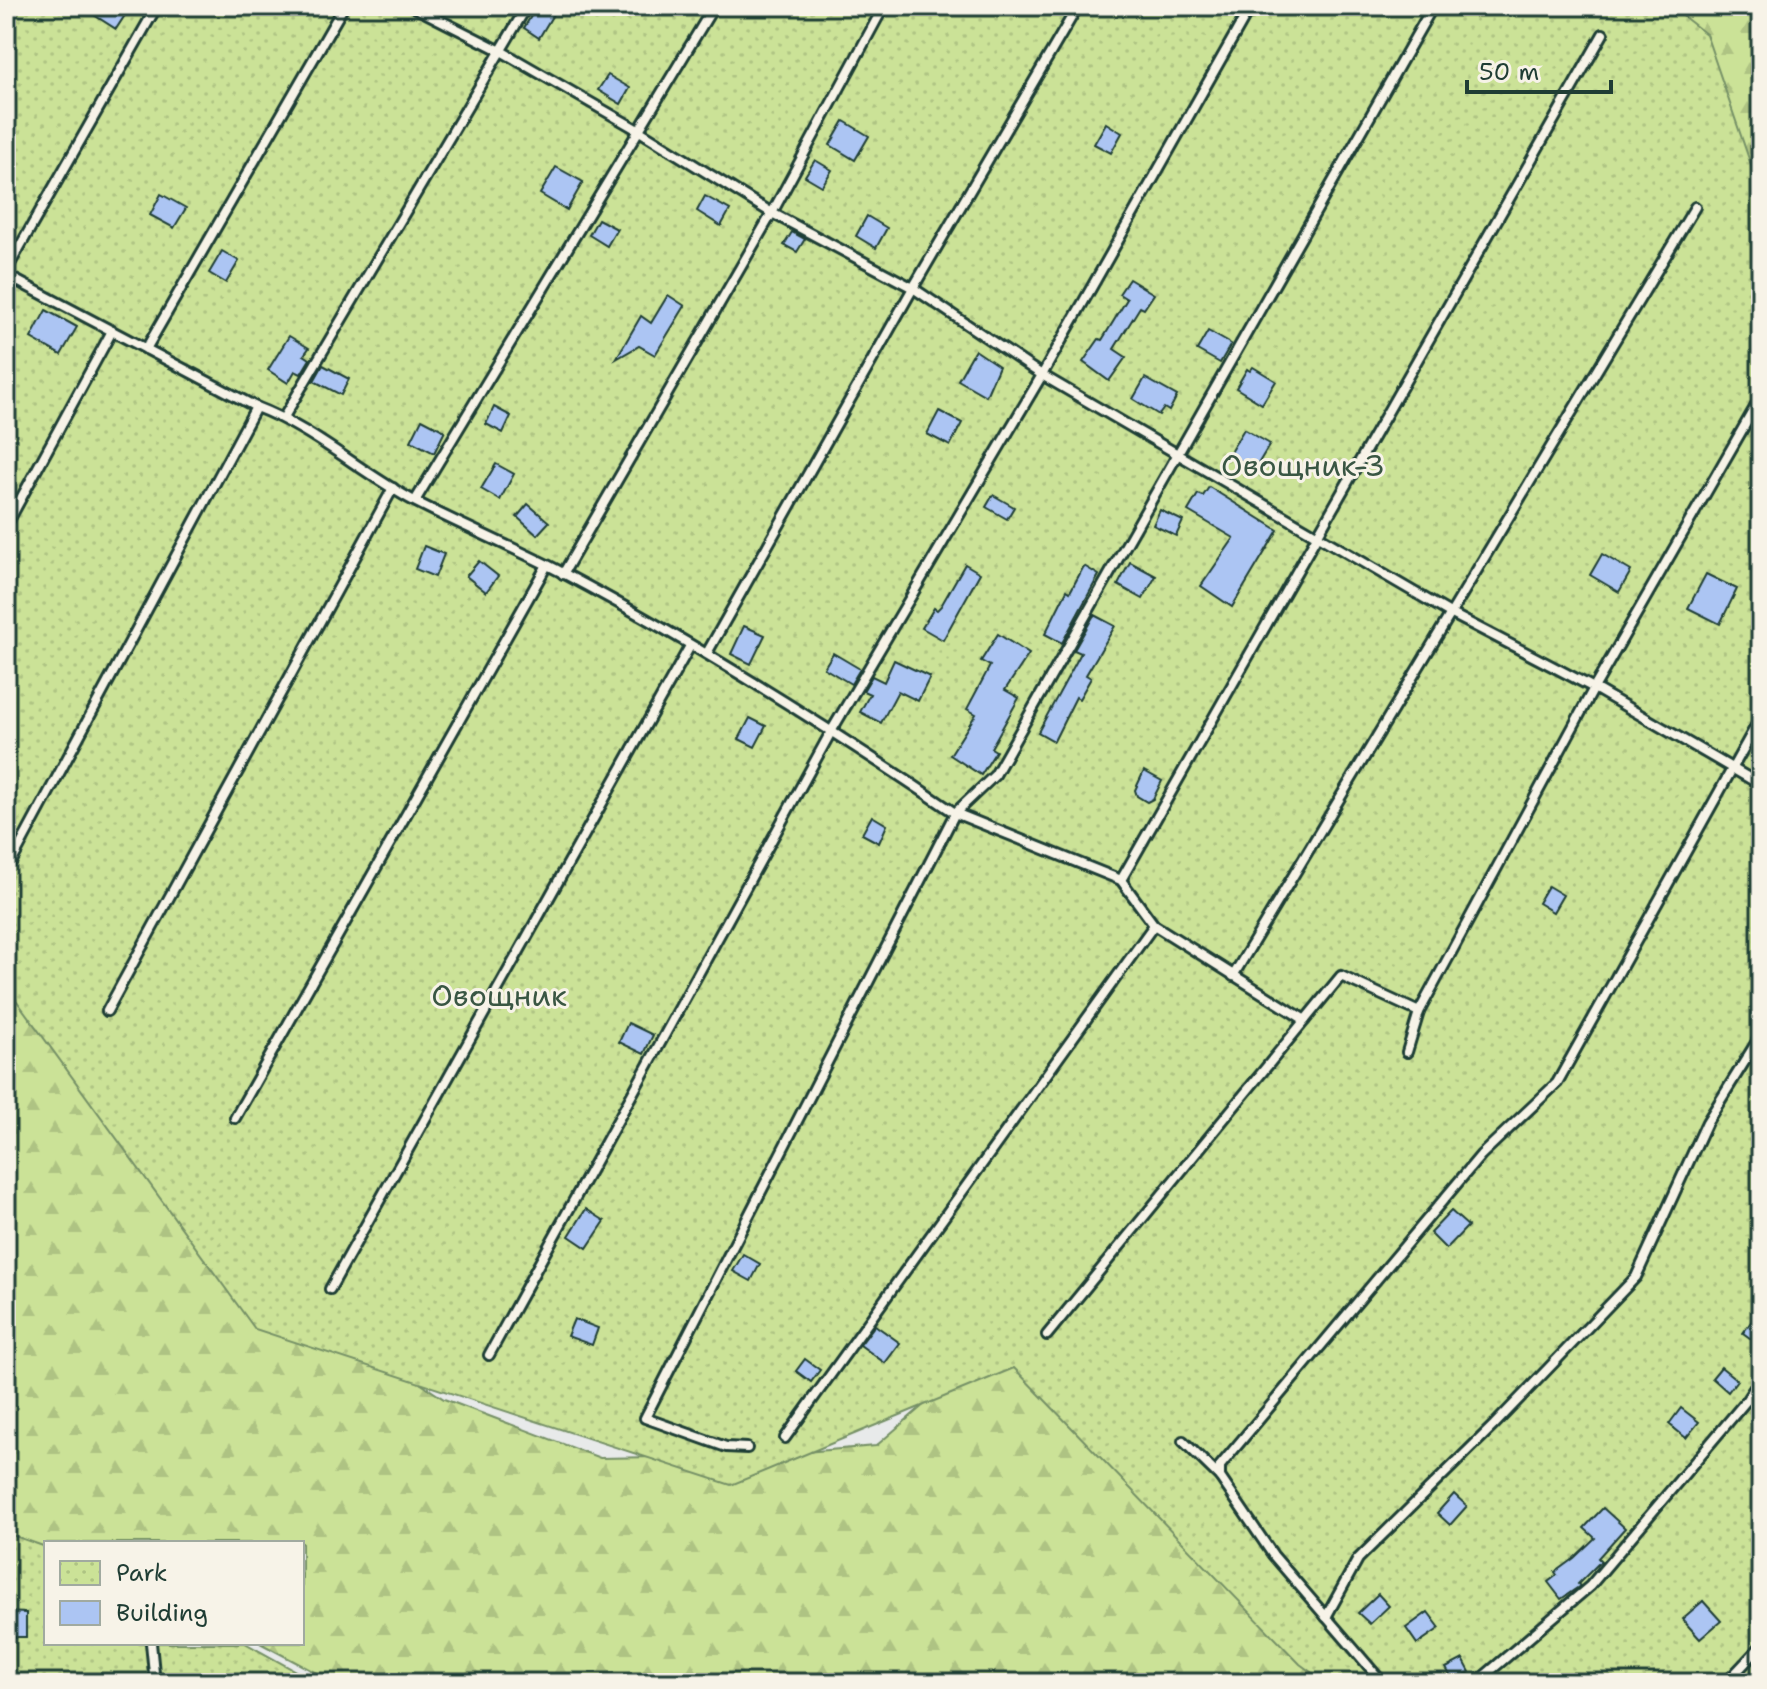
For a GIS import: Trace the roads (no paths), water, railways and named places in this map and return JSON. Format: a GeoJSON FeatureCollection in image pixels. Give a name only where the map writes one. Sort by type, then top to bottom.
{"type":"FeatureCollection","features":[{"type":"Feature","properties":{"kind":"lane"},"geometry":{"type":"LineString","coordinates":[[157,6],[6,273],[256,407],[284,417],[415,501],[547,565],[707,653],[832,730],[955,813],[1121,880],[1154,925],[1305,1020]]}},
{"type":"Feature","properties":{"kind":"lane"},"geometry":{"type":"LineString","coordinates":[[146,349],[344,6]]}},
{"type":"Feature","properties":{"kind":"lane"},"geometry":{"type":"LineString","coordinates":[[412,6],[501,51],[638,130],[772,213],[913,288],[1042,375],[1450,613],[1594,688],[1761,785]]}},
{"type":"Feature","properties":{"kind":"lane"},"geometry":{"type":"LineString","coordinates":[[284,417],[527,6]]}},
{"type":"Feature","properties":{"kind":"lane"},"geometry":{"type":"LineString","coordinates":[[415,501],[714,6]]}},
{"type":"Feature","properties":{"kind":"lane"},"geometry":{"type":"LineString","coordinates":[[563,574],[772,213],[884,6]]}},
{"type":"Feature","properties":{"kind":"lane"},"geometry":{"type":"LineString","coordinates":[[707,653],[913,288],[1078,6]]}},
{"type":"Feature","properties":{"kind":"lane"},"geometry":{"type":"LineString","coordinates":[[489,1355],[832,730],[1042,375],[1251,6]]}},
{"type":"Feature","properties":{"kind":"lane"},"geometry":{"type":"LineString","coordinates":[[747,1448],[726,1447],[645,1418],[955,813],[995,775],[1433,6]]}},
{"type":"Feature","properties":{"kind":"lane"},"geometry":{"type":"LineString","coordinates":[[1121,880],[1603,34]]}},
{"type":"Feature","properties":{"kind":"lane"},"geometry":{"type":"LineString","coordinates":[[1233,976],[1695,207]]}},
{"type":"Feature","properties":{"kind":"lane"},"geometry":{"type":"LineString","coordinates":[[6,526],[112,331]]}},
{"type":"Feature","properties":{"kind":"lane"},"geometry":{"type":"LineString","coordinates":[[1407,1052],[1419,1012],[1594,688],[1761,397]]}},
{"type":"Feature","properties":{"kind":"lane"},"geometry":{"type":"LineString","coordinates":[[12,861],[256,407]]}},
{"type":"Feature","properties":{"kind":"lane"},"geometry":{"type":"LineString","coordinates":[[107,1011],[393,488]]}},
{"type":"Feature","properties":{"kind":"lane"},"geometry":{"type":"LineString","coordinates":[[235,1118],[547,565]]}},
{"type":"Feature","properties":{"kind":"lane"},"geometry":{"type":"LineString","coordinates":[[330,1289],[690,646]]}},
{"type":"Feature","properties":{"kind":"lane"},"geometry":{"type":"LineString","coordinates":[[1220,1477],[1220,1466],[1481,1155],[1557,1083],[1761,717]]}},
{"type":"Feature","properties":{"kind":"lane"},"geometry":{"type":"LineString","coordinates":[[785,1438],[1154,925]]}},
{"type":"Feature","properties":{"kind":"lane"},"geometry":{"type":"LineString","coordinates":[[1047,1335],[1341,976],[1419,1012]]}},
{"type":"Feature","properties":{"kind":"lane"},"geometry":{"type":"LineString","coordinates":[[1326,1617],[1358,1559],[1494,1425],[1636,1277],[1707,1122],[1761,1035]]}},
{"type":"Feature","properties":{"kind":"lane"},"geometry":{"type":"LineString","coordinates":[[1476,1683],[1590,1586],[1746,1401],[1761,1378]]}},
{"type":"Feature","properties":{"kind":"lane"},"geometry":{"type":"LineString","coordinates":[[1183,1441],[1220,1477],[1273,1555],[1383,1683]]}},
{"type":"Feature","properties":{"kind":"lane"},"geometry":{"type":"LineString","coordinates":[[151,1645],[155,1683]]}},
{"type":"Feature","properties":{"kind":"lane"},"geometry":{"type":"LineString","coordinates":[[1726,1683],[1761,1646]]}},
{"type":"Feature","properties":{"kind":"park label","name":"Овощник-3"},"geometry":{"type":"Point","coordinates":[1303,465]}},
{"type":"Feature","properties":{"kind":"park label","name":"Овощник"},"geometry":{"type":"Point","coordinates":[499,995]}}]}
